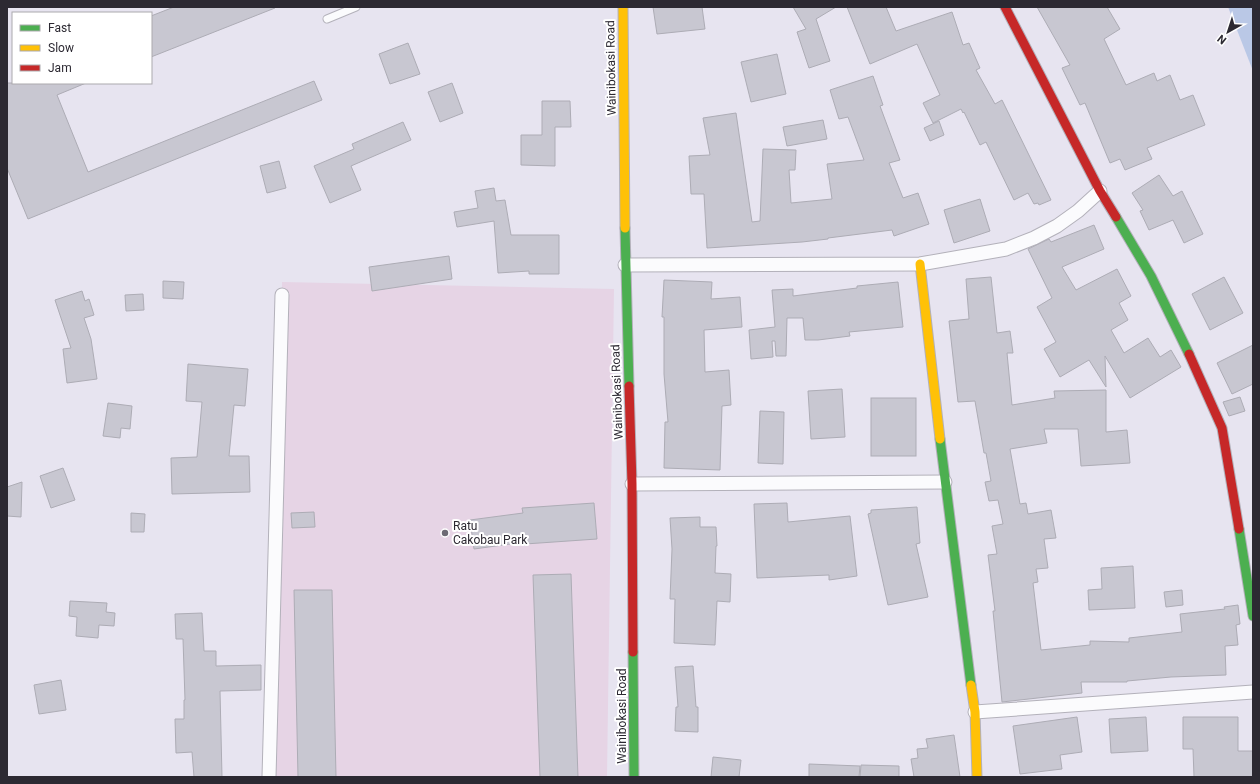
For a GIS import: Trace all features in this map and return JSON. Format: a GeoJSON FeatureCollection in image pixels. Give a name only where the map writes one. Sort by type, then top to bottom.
{"type":"FeatureCollection","features":[{"type":"Feature","properties":{"kind":"street","name":"Wainibokasi Road"},"geometry":{"type":"LineString","coordinates":[[623,7],[625,265],[632,484],[634,777]]}},
{"type":"Feature","properties":{"kind":"street"},"geometry":{"type":"LineString","coordinates":[[1005,7],[1100,191],[1151,276],[1198,373],[1222,428],[1253,616]]}},
{"type":"Feature","properties":{"kind":"street"},"geometry":{"type":"LineString","coordinates":[[625,265],[920,264],[1006,249],[1034,238],[1057,226],[1078,211],[1100,191]]}},
{"type":"Feature","properties":{"kind":"street"},"geometry":{"type":"LineString","coordinates":[[920,264],[945,482],[975,712],[977,777]]}},
{"type":"Feature","properties":{"kind":"street"},"geometry":{"type":"LineString","coordinates":[[269,777],[282,295]]}},
{"type":"Feature","properties":{"kind":"street"},"geometry":{"type":"LineString","coordinates":[[632,484],[945,482]]}},
{"type":"Feature","properties":{"kind":"street"},"geometry":{"type":"LineString","coordinates":[[975,712],[1253,692]]}},
{"type":"Feature","properties":{"kind":"lane"},"geometry":{"type":"LineString","coordinates":[[327,19],[356,7]]}},
{"type":"Feature","properties":{"kind":"shaded area","name":"Ratu Cakobau Park"},"geometry":{"type":"Polygon","coordinates":[[[282,282],[614,289],[607,777],[275,777],[282,282]]]}},
{"type":"Feature","properties":{"kind":"water"},"geometry":{"type":"Polygon","coordinates":[[[1228,7],[1253,7],[1253,71],[1228,7]]]}},
{"type":"Feature","properties":{"kind":"building"},"geometry":{"type":"Polygon","coordinates":[[[174,7],[275,8],[152,57],[152,16],[174,7]]]}},
{"type":"Feature","properties":{"kind":"building"},"geometry":{"type":"Polygon","coordinates":[[[653,7],[702,7],[705,29],[657,34],[653,7]]]}},
{"type":"Feature","properties":{"kind":"building"},"geometry":{"type":"Polygon","coordinates":[[[793,7],[836,7],[816,19],[830,61],[809,68],[797,32],[806,29],[793,7]]]}},
{"type":"Feature","properties":{"kind":"building"},"geometry":{"type":"Polygon","coordinates":[[[847,7],[886,7],[896,31],[952,12],[963,45],[969,43],[980,68],[976,70],[995,104],[1002,100],[1051,200],[1039,205],[1038,203],[1034,204],[1028,193],[1014,200],[986,142],[980,145],[964,112],[963,113],[961,109],[933,123],[923,103],[940,95],[917,44],[870,64],[847,7]]]}},
{"type":"Feature","properties":{"kind":"building"},"geometry":{"type":"Polygon","coordinates":[[[1037,7],[1107,7],[1120,29],[1104,39],[1126,85],[1154,73],[1157,81],[1170,75],[1180,100],[1193,95],[1205,125],[1147,148],[1152,159],[1125,170],[1120,159],[1110,163],[1085,103],[1080,105],[1062,68],[1070,65],[1037,7]]]}},
{"type":"Feature","properties":{"kind":"building"},"geometry":{"type":"Polygon","coordinates":[[[408,43],[420,74],[390,84],[379,54],[408,43]]]}},
{"type":"Feature","properties":{"kind":"building"},"geometry":{"type":"Polygon","coordinates":[[[777,54],[786,94],[751,102],[741,62],[777,54]]]}},
{"type":"Feature","properties":{"kind":"building"},"geometry":{"type":"Polygon","coordinates":[[[873,76],[883,105],[880,106],[900,160],[889,163],[903,198],[918,193],[929,224],[894,236],[892,230],[802,242],[707,248],[704,194],[691,194],[689,156],[710,155],[703,118],[736,113],[752,222],[760,221],[763,149],[796,150],[795,170],[789,170],[791,203],[832,199],[827,164],[864,160],[848,117],[839,119],[830,90],[873,76]]]}},
{"type":"Feature","properties":{"kind":"building"},"geometry":{"type":"Polygon","coordinates":[[[314,81],[322,100],[28,219],[7,168],[7,83],[84,84],[57,95],[88,172],[314,81]]]}},
{"type":"Feature","properties":{"kind":"building"},"geometry":{"type":"Polygon","coordinates":[[[452,83],[463,113],[440,122],[428,92],[452,83]]]}},
{"type":"Feature","properties":{"kind":"building"},"geometry":{"type":"Polygon","coordinates":[[[542,101],[570,101],[571,127],[555,127],[555,166],[521,165],[521,135],[542,135],[542,101]]]}},
{"type":"Feature","properties":{"kind":"building"},"geometry":{"type":"Polygon","coordinates":[[[823,120],[827,139],[787,146],[783,127],[823,120]]]}},
{"type":"Feature","properties":{"kind":"building"},"geometry":{"type":"Polygon","coordinates":[[[939,121],[944,135],[930,141],[924,128],[939,121]]]}},
{"type":"Feature","properties":{"kind":"building"},"geometry":{"type":"Polygon","coordinates":[[[403,122],[411,140],[351,166],[361,190],[330,203],[314,166],[354,149],[352,144],[403,122]]]}},
{"type":"Feature","properties":{"kind":"building"},"geometry":{"type":"Polygon","coordinates":[[[279,161],[286,188],[267,193],[260,166],[279,161]]]}},
{"type":"Feature","properties":{"kind":"building"},"geometry":{"type":"Polygon","coordinates":[[[1159,175],[1173,196],[1182,191],[1203,234],[1184,243],[1173,220],[1149,230],[1140,211],[1143,210],[1132,193],[1159,175]]]}},
{"type":"Feature","properties":{"kind":"building"},"geometry":{"type":"Polygon","coordinates":[[[494,188],[496,201],[505,200],[511,235],[559,235],[559,274],[529,274],[529,271],[498,273],[494,221],[457,227],[454,212],[478,208],[475,191],[494,188]]]}},
{"type":"Feature","properties":{"kind":"building"},"geometry":{"type":"Polygon","coordinates":[[[980,199],[990,231],[954,243],[944,210],[980,199]]]}},
{"type":"Feature","properties":{"kind":"building"},"geometry":{"type":"Polygon","coordinates":[[[1094,225],[1104,249],[1062,267],[1076,290],[1117,269],[1131,296],[1119,303],[1128,320],[1111,330],[1124,353],[1148,338],[1160,357],[1171,350],[1181,367],[1130,398],[1105,356],[1106,387],[1089,360],[1060,377],[1044,349],[1056,342],[1037,307],[1052,298],[1028,249],[1049,239],[1051,242],[1094,225]]]}},
{"type":"Feature","properties":{"kind":"building"},"geometry":{"type":"Polygon","coordinates":[[[449,256],[452,279],[372,291],[369,267],[449,256]]]}},
{"type":"Feature","properties":{"kind":"building"},"geometry":{"type":"Polygon","coordinates":[[[991,277],[997,333],[1010,331],[1013,353],[1007,353],[1012,405],[1055,398],[1054,391],[1106,390],[1106,432],[1127,430],[1130,463],[1081,466],[1078,429],[1044,429],[1047,443],[1010,449],[1020,504],[1026,503],[1028,514],[1051,510],[1056,538],[1044,539],[1048,568],[1036,569],[1038,582],[1033,583],[1041,650],[1090,645],[1090,641],[1129,642],[1129,638],[1182,632],[1180,614],[1225,609],[1224,607],[1238,605],[1240,624],[1236,625],[1238,645],[1225,646],[1226,675],[1171,677],[1127,682],[1081,682],[1082,693],[1002,702],[993,611],[995,611],[988,555],[997,554],[992,526],[1003,524],[998,500],[989,501],[985,482],[991,481],[986,453],[984,453],[975,401],[958,402],[949,321],[969,319],[966,279],[991,277]]]}},
{"type":"Feature","properties":{"kind":"building"},"geometry":{"type":"Polygon","coordinates":[[[1224,277],[1243,313],[1210,330],[1192,294],[1224,277]]]}},
{"type":"Feature","properties":{"kind":"building"},"geometry":{"type":"Polygon","coordinates":[[[664,280],[712,282],[711,299],[740,297],[742,327],[704,330],[705,372],[729,370],[731,405],[722,406],[720,470],[664,468],[665,422],[668,422],[664,374],[664,317],[662,317],[664,280]]]}},
{"type":"Feature","properties":{"kind":"building"},"geometry":{"type":"Polygon","coordinates":[[[163,281],[184,282],[183,299],[163,298],[163,281]]]}},
{"type":"Feature","properties":{"kind":"building"},"geometry":{"type":"Polygon","coordinates":[[[898,282],[903,327],[849,332],[850,336],[805,340],[803,318],[787,318],[786,356],[776,356],[775,341],[772,341],[773,357],[751,359],[749,330],[775,327],[772,290],[793,289],[793,296],[857,288],[857,286],[898,282]]]}},
{"type":"Feature","properties":{"kind":"building"},"geometry":{"type":"Polygon","coordinates":[[[82,291],[85,301],[89,299],[94,315],[84,318],[91,339],[97,379],[67,383],[63,349],[71,348],[55,300],[82,291]]]}},
{"type":"Feature","properties":{"kind":"building"},"geometry":{"type":"Polygon","coordinates":[[[143,294],[144,310],[126,311],[125,295],[143,294]]]}},
{"type":"Feature","properties":{"kind":"building"},"geometry":{"type":"Polygon","coordinates":[[[1253,345],[1253,384],[1232,394],[1217,363],[1253,345]]]}},
{"type":"Feature","properties":{"kind":"building"},"geometry":{"type":"Polygon","coordinates":[[[188,364],[248,369],[245,406],[234,405],[229,456],[249,456],[250,492],[172,494],[171,458],[197,457],[202,402],[186,401],[188,364]]]}},
{"type":"Feature","properties":{"kind":"building"},"geometry":{"type":"Polygon","coordinates":[[[842,389],[845,437],[811,439],[808,391],[842,389]]]}},
{"type":"Feature","properties":{"kind":"building"},"geometry":{"type":"Polygon","coordinates":[[[1240,397],[1245,411],[1229,416],[1223,402],[1240,397]]]}},
{"type":"Feature","properties":{"kind":"building"},"geometry":{"type":"Polygon","coordinates":[[[871,398],[916,398],[916,456],[871,456],[871,398]]]}},
{"type":"Feature","properties":{"kind":"building"},"geometry":{"type":"Polygon","coordinates":[[[108,403],[132,406],[130,429],[121,428],[120,438],[103,436],[108,403]]]}},
{"type":"Feature","properties":{"kind":"building"},"geometry":{"type":"Polygon","coordinates":[[[760,411],[784,412],[783,464],[758,463],[760,411]]]}},
{"type":"Feature","properties":{"kind":"building"},"geometry":{"type":"Polygon","coordinates":[[[63,468],[75,500],[51,508],[40,476],[63,468]]]}},
{"type":"Feature","properties":{"kind":"building"},"geometry":{"type":"Polygon","coordinates":[[[22,482],[21,517],[7,516],[7,487],[22,482]]]}},
{"type":"Feature","properties":{"kind":"building"},"geometry":{"type":"Polygon","coordinates":[[[594,503],[597,539],[525,544],[525,542],[474,549],[470,520],[523,513],[522,508],[594,503]]]}},
{"type":"Feature","properties":{"kind":"building"},"geometry":{"type":"Polygon","coordinates":[[[787,503],[788,522],[850,516],[857,576],[829,580],[829,575],[757,578],[754,504],[787,503]]]}},
{"type":"Feature","properties":{"kind":"building"},"geometry":{"type":"Polygon","coordinates":[[[917,507],[920,543],[916,544],[928,597],[888,605],[868,514],[871,513],[871,510],[917,507]]]}},
{"type":"Feature","properties":{"kind":"building"},"geometry":{"type":"Polygon","coordinates":[[[314,512],[315,527],[292,528],[291,513],[314,512]]]}},
{"type":"Feature","properties":{"kind":"building"},"geometry":{"type":"Polygon","coordinates":[[[131,513],[145,514],[144,532],[131,532],[131,513]]]}},
{"type":"Feature","properties":{"kind":"building"},"geometry":{"type":"Polygon","coordinates":[[[700,517],[700,527],[716,527],[717,546],[715,573],[731,574],[730,602],[717,601],[715,645],[674,643],[675,599],[670,599],[672,549],[670,518],[700,517]]]}},
{"type":"Feature","properties":{"kind":"building"},"geometry":{"type":"Polygon","coordinates":[[[1133,566],[1135,608],[1089,610],[1088,590],[1102,589],[1101,568],[1133,566]]]}},
{"type":"Feature","properties":{"kind":"building"},"geometry":{"type":"Polygon","coordinates":[[[571,574],[578,777],[540,777],[533,575],[571,574]]]}},
{"type":"Feature","properties":{"kind":"building"},"geometry":{"type":"Polygon","coordinates":[[[294,590],[332,590],[336,777],[298,777],[294,590]]]}},
{"type":"Feature","properties":{"kind":"building"},"geometry":{"type":"Polygon","coordinates":[[[1182,590],[1183,605],[1166,607],[1164,592],[1182,590]]]}},
{"type":"Feature","properties":{"kind":"building"},"geometry":{"type":"Polygon","coordinates":[[[70,601],[107,603],[106,612],[115,613],[114,626],[99,625],[98,638],[76,636],[77,617],[69,616],[70,601]]]}},
{"type":"Feature","properties":{"kind":"building"},"geometry":{"type":"Polygon","coordinates":[[[202,613],[204,651],[216,651],[216,666],[261,665],[261,690],[220,691],[222,777],[194,777],[192,752],[176,753],[175,719],[184,719],[185,700],[183,639],[176,639],[175,614],[202,613]]]}},
{"type":"Feature","properties":{"kind":"building"},"geometry":{"type":"Polygon","coordinates":[[[693,666],[696,707],[698,707],[698,732],[675,731],[676,707],[678,707],[675,667],[693,666]]]}},
{"type":"Feature","properties":{"kind":"building"},"geometry":{"type":"Polygon","coordinates":[[[61,680],[66,710],[39,714],[34,685],[61,680]]]}},
{"type":"Feature","properties":{"kind":"building"},"geometry":{"type":"Polygon","coordinates":[[[1077,717],[1082,752],[1060,755],[1062,769],[1020,774],[1013,726],[1077,717]]]}},
{"type":"Feature","properties":{"kind":"building"},"geometry":{"type":"Polygon","coordinates":[[[1146,717],[1148,751],[1111,753],[1109,719],[1146,717]]]}},
{"type":"Feature","properties":{"kind":"building"},"geometry":{"type":"Polygon","coordinates":[[[1183,717],[1238,717],[1238,751],[1253,751],[1253,777],[1194,777],[1193,749],[1183,749],[1183,717]]]}},
{"type":"Feature","properties":{"kind":"building"},"geometry":{"type":"Polygon","coordinates":[[[954,735],[960,777],[914,777],[911,759],[918,758],[917,749],[928,748],[926,739],[954,735]]]}},
{"type":"Feature","properties":{"kind":"building"},"geometry":{"type":"Polygon","coordinates":[[[713,757],[741,760],[739,777],[711,777],[713,757]]]}},
{"type":"Feature","properties":{"kind":"building"},"geometry":{"type":"Polygon","coordinates":[[[809,764],[860,766],[859,777],[809,777],[809,764]]]}},
{"type":"Feature","properties":{"kind":"building"},"geometry":{"type":"Polygon","coordinates":[[[861,765],[899,766],[899,777],[860,777],[861,765]]]}},
{"type":"Feature","properties":{"kind":"traffic: fast"},"geometry":{"type":"LineString","coordinates":[[1116,217],[1151,276],[1189,354]]}},
{"type":"Feature","properties":{"kind":"traffic: fast"},"geometry":{"type":"LineString","coordinates":[[625,228],[629,386]]}},
{"type":"Feature","properties":{"kind":"traffic: fast"},"geometry":{"type":"LineString","coordinates":[[940,439],[971,685]]}},
{"type":"Feature","properties":{"kind":"traffic: fast"},"geometry":{"type":"LineString","coordinates":[[1239,529],[1253,616]]}},
{"type":"Feature","properties":{"kind":"traffic: fast"},"geometry":{"type":"LineString","coordinates":[[633,652],[634,777]]}},
{"type":"Feature","properties":{"kind":"traffic: slow"},"geometry":{"type":"LineString","coordinates":[[623,7],[625,228]]}},
{"type":"Feature","properties":{"kind":"traffic: slow"},"geometry":{"type":"LineString","coordinates":[[920,264],[940,439]]}},
{"type":"Feature","properties":{"kind":"traffic: slow"},"geometry":{"type":"LineString","coordinates":[[971,685],[975,712],[977,777]]}},
{"type":"Feature","properties":{"kind":"traffic: jam"},"geometry":{"type":"LineString","coordinates":[[1005,7],[1100,191],[1116,217]]}},
{"type":"Feature","properties":{"kind":"traffic: jam"},"geometry":{"type":"LineString","coordinates":[[1189,354],[1222,428],[1239,529]]}},
{"type":"Feature","properties":{"kind":"traffic: jam"},"geometry":{"type":"LineString","coordinates":[[629,386],[632,484],[633,652]]}},
{"type":"Feature","properties":{"kind":"place","name":"Ratu Cakobau Park"},"geometry":{"type":"Point","coordinates":[445,533]}}]}
